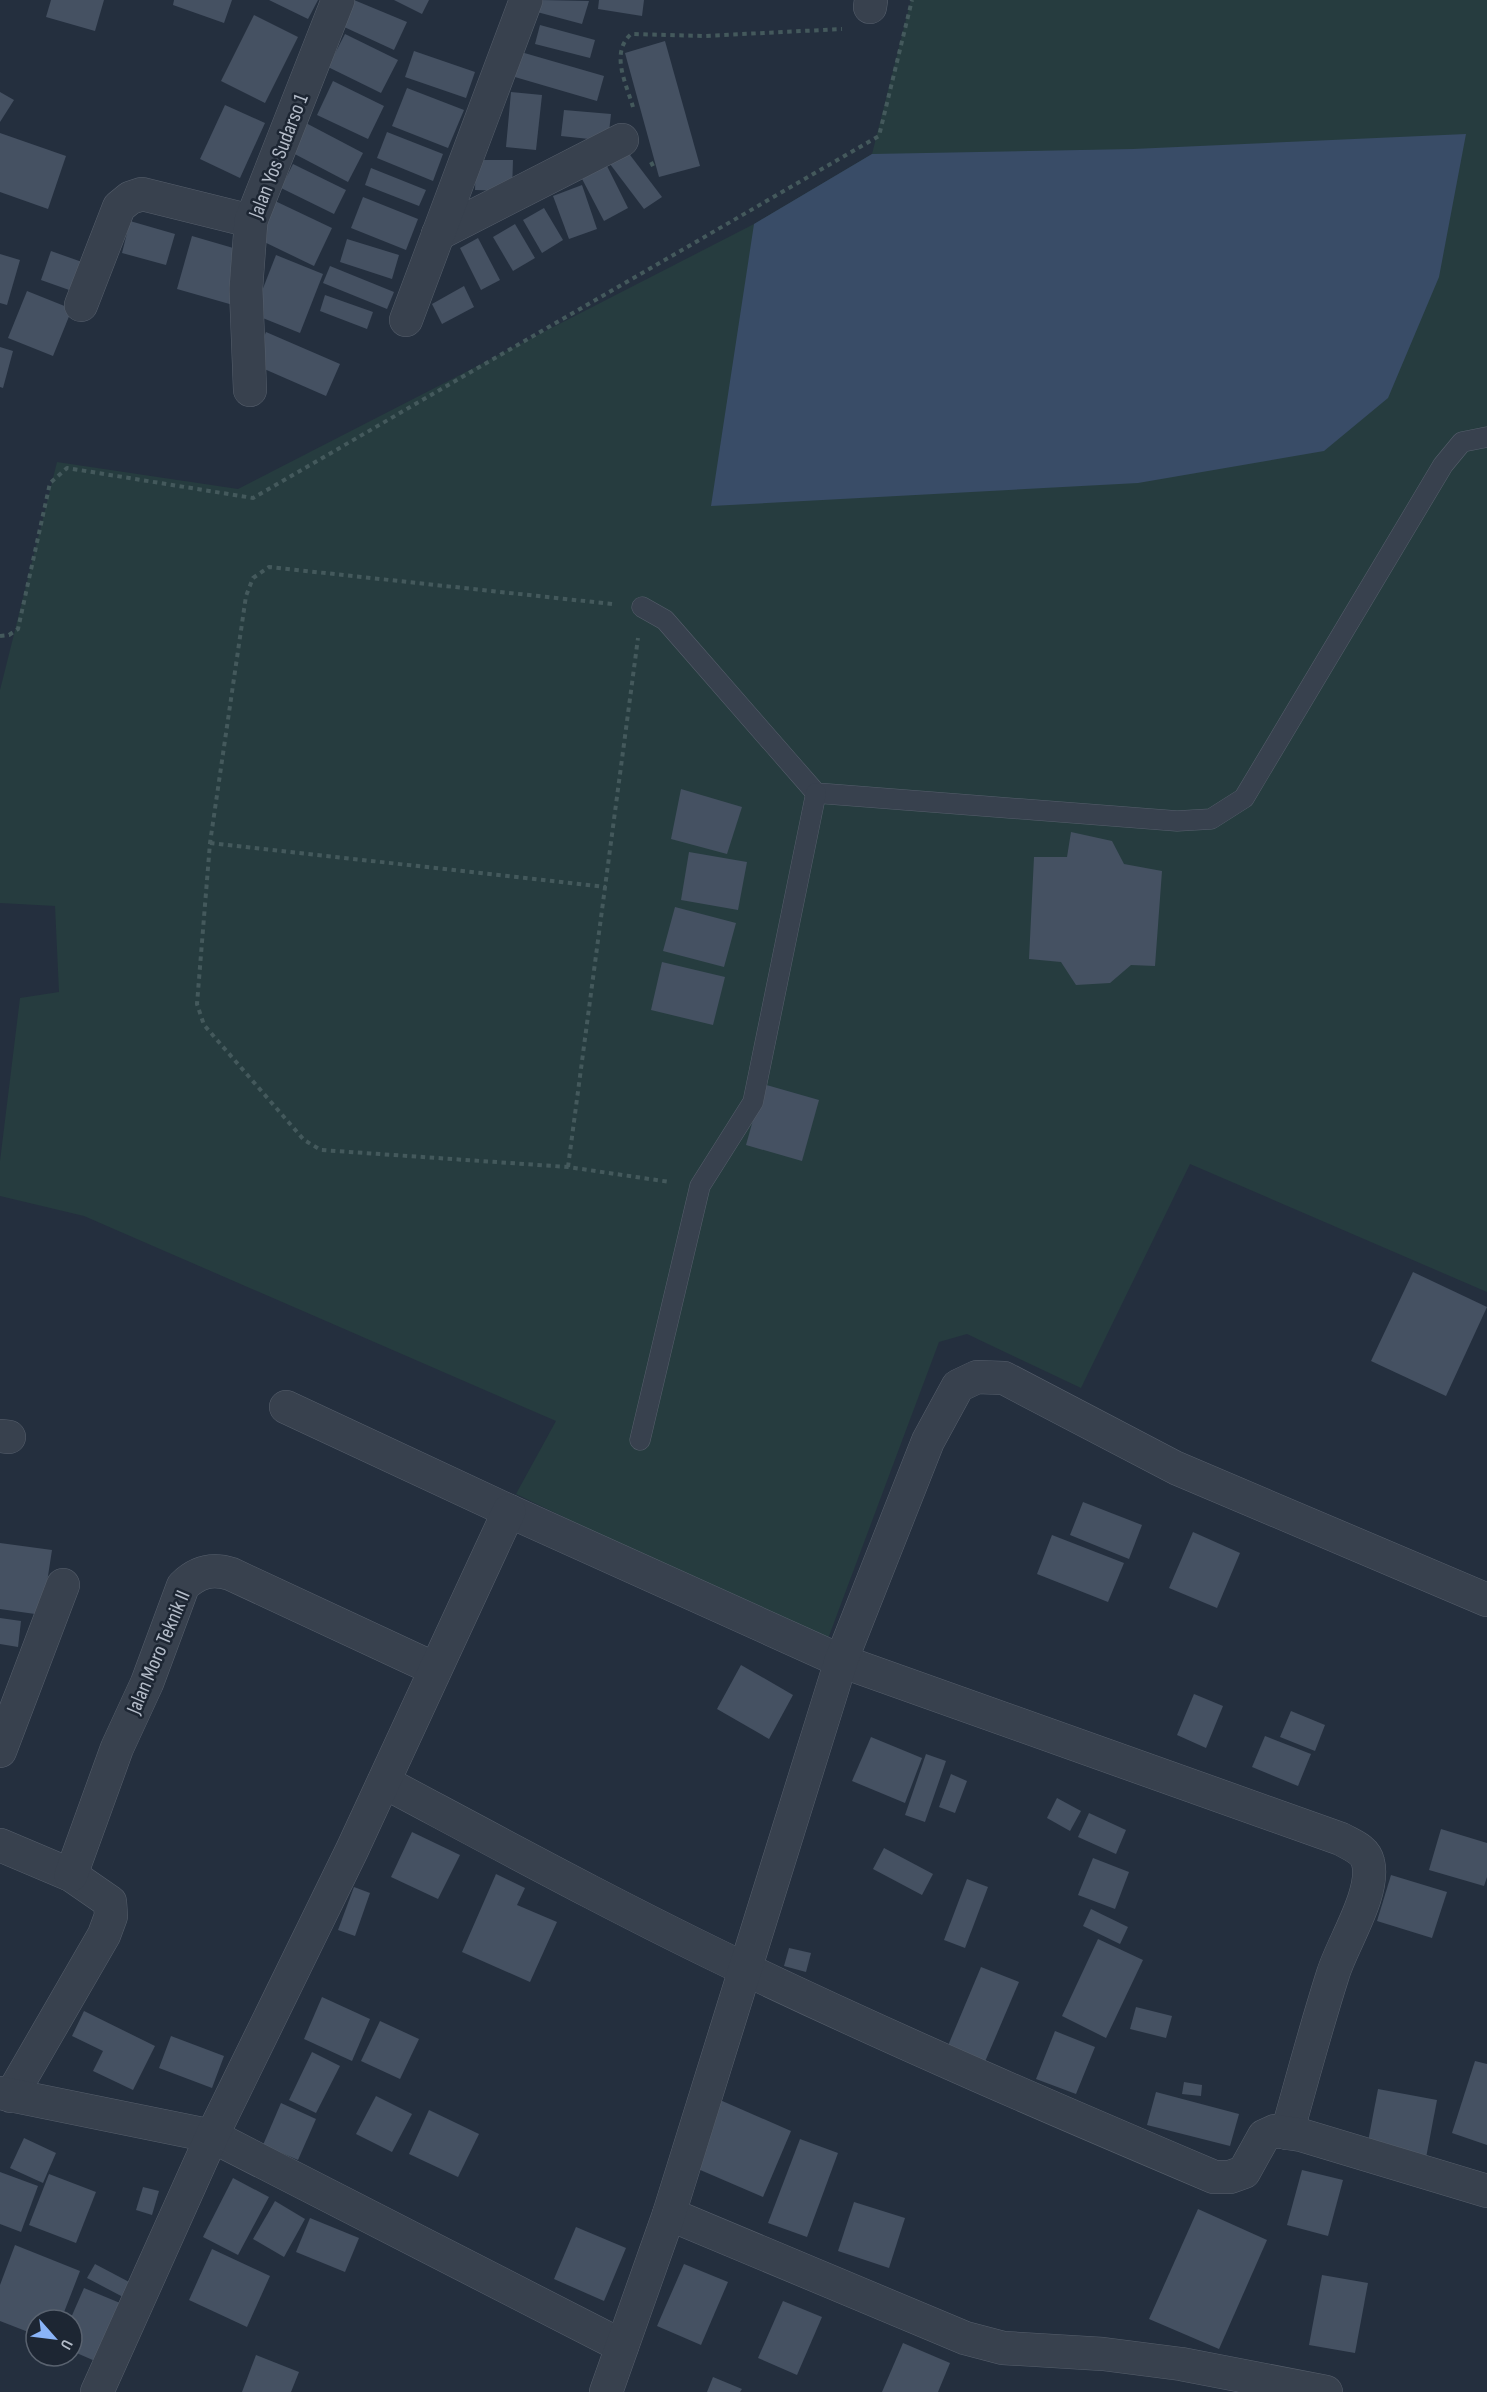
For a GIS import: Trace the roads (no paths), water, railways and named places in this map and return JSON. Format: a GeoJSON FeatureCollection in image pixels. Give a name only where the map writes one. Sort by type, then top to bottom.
{"type":"FeatureCollection","features":[{"type":"Feature","properties":{"kind":"street","name":"Jalan Yos Sudarso 1"},"geometry":{"type":"LineString","coordinates":[[250,390],[246,289],[251,221],[339,0]]}},
{"type":"Feature","properties":{"kind":"street"},"geometry":{"type":"LineString","coordinates":[[406,320],[526,0]]}},
{"type":"Feature","properties":{"kind":"street"},"geometry":{"type":"LineString","coordinates":[[438,234],[622,140]]}},
{"type":"Feature","properties":{"kind":"street"},"geometry":{"type":"LineString","coordinates":[[81,305],[119,207],[130,198],[142,194],[251,221]]}},
{"type":"Feature","properties":{"kind":"street"},"geometry":{"type":"LineString","coordinates":[[606,2392],[669,2214],[841,1661],[928,1441],[958,1386],[977,1377],[1004,1378],[1176,1468],[1487,1599]]}},
{"type":"Feature","properties":{"kind":"street"},"geometry":{"type":"LineString","coordinates":[[286,1407],[841,1661],[1341,1839],[1359,1848],[1368,1860],[1369,1877],[1359,1912],[1333,1972],[1287,2133]]}},
{"type":"Feature","properties":{"kind":"street"},"geometry":{"type":"LineString","coordinates":[[97,2392],[212,2136],[384,1782],[509,1511]]}},
{"type":"Feature","properties":{"kind":"street","name":"Jalan Moro Teknik II"},"geometry":{"type":"LineString","coordinates":[[71,1875],[117,1748],[147,1683],[183,1586],[195,1574],[218,1570],[231,1574],[435,1669]]}},
{"type":"Feature","properties":{"kind":"street"},"geometry":{"type":"LineString","coordinates":[[0,1751],[63,1585]]}},
{"type":"Feature","properties":{"kind":"street"},"geometry":{"type":"LineString","coordinates":[[384,1782],[538,1864],[744,1968],[998,2086],[1214,2177],[1230,2177],[1244,2172],[1264,2136],[1275,2131],[1487,2191]]}},
{"type":"Feature","properties":{"kind":"street"},"geometry":{"type":"LineString","coordinates":[[0,1845],[71,1875],[110,1902],[111,1916],[104,1935],[5,2095],[212,2136],[621,2346]]}},
{"type":"Feature","properties":{"kind":"street"},"geometry":{"type":"LineString","coordinates":[[669,2214],[965,2338],[1003,2348],[1103,2354],[1181,2364],[1326,2392]]}},
{"type":"Feature","properties":{"kind":"lane"},"geometry":{"type":"LineString","coordinates":[[642,607],[665,620],[816,793],[1177,821],[1211,819],[1244,798],[1443,465],[1462,442],[1487,437]]}},
{"type":"Feature","properties":{"kind":"lane"},"geometry":{"type":"LineString","coordinates":[[639,1440],[700,1186],[753,1102],[816,793]]}},
{"type":"Feature","properties":{"kind":"water"},"geometry":{"type":"Polygon","coordinates":[[[1466,134],[1439,277],[1388,398],[1324,451],[1138,483],[711,506],[754,224],[872,154],[1133,149],[1466,134]]]}}]}
